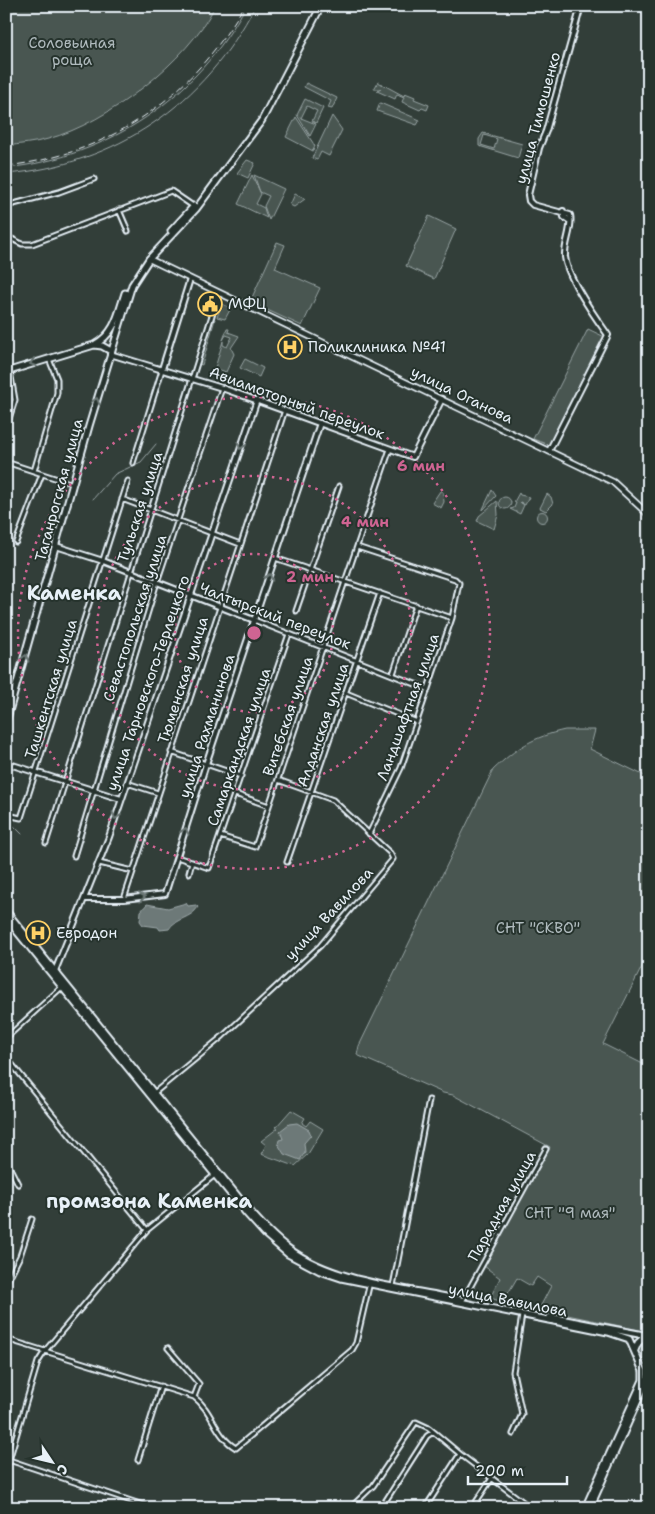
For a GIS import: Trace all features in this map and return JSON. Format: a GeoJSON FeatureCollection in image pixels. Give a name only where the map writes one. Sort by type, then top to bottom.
{"type":"FeatureCollection","features":[{"type":"Feature","properties":{"kind":"main road","name":"Таганрогская улица"},"geometry":{"type":"LineString","coordinates":[[285,73],[317,6]]}},
{"type":"Feature","properties":{"kind":"main road","name":"Таганрогская улица"},"geometry":{"type":"LineString","coordinates":[[94,345],[105,338],[115,324],[128,283],[147,258],[195,208],[259,118],[321,6]]}},
{"type":"Feature","properties":{"kind":"main road","name":"Таганрогская улица"},"geometry":{"type":"LineString","coordinates":[[6,722],[9,704],[74,484],[110,353],[132,284],[147,258]]}},
{"type":"Feature","properties":{"kind":"main road","name":"улица Оганова"},"geometry":{"type":"LineString","coordinates":[[147,258],[613,482],[649,515]]}},
{"type":"Feature","properties":{"kind":"main road"},"geometry":{"type":"LineString","coordinates":[[8,371],[94,345],[102,346],[110,353]]}},
{"type":"Feature","properties":{"kind":"main road","name":"улица Вавилова"},"geometry":{"type":"LineString","coordinates":[[6,911],[63,986],[217,1173]]}},
{"type":"Feature","properties":{"kind":"main road","name":"улица Вавилова"},"geometry":{"type":"LineString","coordinates":[[6,918],[53,972]]}},
{"type":"Feature","properties":{"kind":"main road","name":"улица Вавилова"},"geometry":{"type":"LineString","coordinates":[[63,986],[153,1093],[256,1224],[288,1254],[320,1270],[370,1283],[623,1335],[629,1338],[640,1363],[644,1380],[585,1508]]}},
{"type":"Feature","properties":{"kind":"main road","name":"улица Вавилова"},"geometry":{"type":"LineString","coordinates":[[370,1283],[648,1336]]}},
{"type":"Feature","properties":{"kind":"main road","name":"улица Вавилова"},"geometry":{"type":"LineString","coordinates":[[635,1350],[638,1342],[648,1336]]}},
{"type":"Feature","properties":{"kind":"main road"},"geometry":{"type":"LineString","coordinates":[[640,1363],[649,1366]]}},
{"type":"Feature","properties":{"kind":"main road"},"geometry":{"type":"LineString","coordinates":[[590,1508],[649,1376]]}},
{"type":"Feature","properties":{"kind":"street","name":"улица Тимошенко"},"geometry":{"type":"LineString","coordinates":[[549,451],[608,335],[587,307],[567,265],[565,248],[570,221],[564,218],[563,211],[533,205],[529,201],[528,195],[538,148],[546,131],[581,6]]}},
{"type":"Feature","properties":{"kind":"street"},"geometry":{"type":"LineString","coordinates":[[6,206],[59,192],[94,179]]}},
{"type":"Feature","properties":{"kind":"street"},"geometry":{"type":"LineString","coordinates":[[6,236],[22,244],[32,244],[171,191],[195,208]]}},
{"type":"Feature","properties":{"kind":"street"},"geometry":{"type":"LineString","coordinates":[[119,210],[128,231]]}},
{"type":"Feature","properties":{"kind":"street"},"geometry":{"type":"LineString","coordinates":[[133,463],[190,279]]}},
{"type":"Feature","properties":{"kind":"street","name":"Тульская улица"},"geometry":{"type":"LineString","coordinates":[[46,843],[130,572],[194,378],[219,293]]}},
{"type":"Feature","properties":{"kind":"street","name":"Авиамоторный переулок"},"geometry":{"type":"LineString","coordinates":[[110,353],[194,378],[414,457],[442,400]]}},
{"type":"Feature","properties":{"kind":"street"},"geometry":{"type":"LineString","coordinates":[[34,471],[58,393],[57,379],[49,358]]}},
{"type":"Feature","properties":{"kind":"street"},"geometry":{"type":"LineString","coordinates":[[6,428],[15,400],[8,371]]}},
{"type":"Feature","properties":{"kind":"street","name":"Севастопольская улица"},"geometry":{"type":"LineString","coordinates":[[74,856],[157,582],[222,388]]}},
{"type":"Feature","properties":{"kind":"street","name":"улица Тарновского-Терлецкого"},"geometry":{"type":"LineString","coordinates":[[53,972],[99,863],[257,400]]}},
{"type":"Feature","properties":{"kind":"street","name":"Тюменская улица"},"geometry":{"type":"LineString","coordinates":[[124,900],[284,410]]}},
{"type":"Feature","properties":{"kind":"street","name":"улица Рахманинова"},"geometry":{"type":"LineString","coordinates":[[124,900],[165,894],[206,764],[320,423]]}},
{"type":"Feature","properties":{"kind":"street","name":"Витебская улица"},"geometry":{"type":"LineString","coordinates":[[220,836],[255,848],[390,449]]}},
{"type":"Feature","properties":{"kind":"street"},"geometry":{"type":"LineString","coordinates":[[6,462],[74,484]]}},
{"type":"Feature","properties":{"kind":"street"},"geometry":{"type":"LineString","coordinates":[[16,542],[42,474]]}},
{"type":"Feature","properties":{"kind":"street","name":"Ташкентская улица"},"geometry":{"type":"LineString","coordinates":[[6,810],[12,816],[21,818],[128,481]]}},
{"type":"Feature","properties":{"kind":"street"},"geometry":{"type":"LineString","coordinates":[[296,611],[339,486]]}},
{"type":"Feature","properties":{"kind":"street"},"geometry":{"type":"LineString","coordinates":[[122,499],[240,544]]}},
{"type":"Feature","properties":{"kind":"street","name":"Чалтырский переулок"},"geometry":{"type":"LineString","coordinates":[[56,546],[103,561],[428,689]]}},
{"type":"Feature","properties":{"kind":"street","name":"Ландшафтная улица"},"geometry":{"type":"LineString","coordinates":[[357,547],[455,579],[459,583],[452,618],[401,768],[369,834]]}},
{"type":"Feature","properties":{"kind":"street"},"geometry":{"type":"LineString","coordinates":[[275,558],[452,618]]}},
{"type":"Feature","properties":{"kind":"street","name":"Алданская улица"},"geometry":{"type":"LineString","coordinates":[[287,862],[380,594]]}},
{"type":"Feature","properties":{"kind":"street"},"geometry":{"type":"LineString","coordinates":[[394,674],[416,605]]}},
{"type":"Feature","properties":{"kind":"street","name":"Самаркандская улица"},"geometry":{"type":"LineString","coordinates":[[192,862],[209,868],[289,634]]}},
{"type":"Feature","properties":{"kind":"street"},"geometry":{"type":"LineString","coordinates":[[346,693],[417,722]]}},
{"type":"Feature","properties":{"kind":"street"},"geometry":{"type":"LineString","coordinates":[[172,752],[241,776]]}},
{"type":"Feature","properties":{"kind":"street"},"geometry":{"type":"LineString","coordinates":[[6,763],[121,799]]}},
{"type":"Feature","properties":{"kind":"street","name":"улица Вавилова"},"geometry":{"type":"LineString","coordinates":[[153,1093],[223,1036],[320,946],[393,860],[390,853],[346,814],[342,806],[312,792],[278,780]]}},
{"type":"Feature","properties":{"kind":"street"},"geometry":{"type":"LineString","coordinates":[[127,783],[158,793]]}},
{"type":"Feature","properties":{"kind":"street"},"geometry":{"type":"LineString","coordinates":[[234,794],[269,806]]}},
{"type":"Feature","properties":{"kind":"street"},"geometry":{"type":"LineString","coordinates":[[177,857],[192,862],[189,873]]}},
{"type":"Feature","properties":{"kind":"street"},"geometry":{"type":"LineString","coordinates":[[99,863],[133,871]]}},
{"type":"Feature","properties":{"kind":"street"},"geometry":{"type":"LineString","coordinates":[[85,899],[124,900]]}},
{"type":"Feature","properties":{"kind":"street"},"geometry":{"type":"LineString","coordinates":[[6,1038],[63,986]]}},
{"type":"Feature","properties":{"kind":"street"},"geometry":{"type":"LineString","coordinates":[[6,1057],[147,1230]]}},
{"type":"Feature","properties":{"kind":"street"},"geometry":{"type":"LineString","coordinates":[[393,1286],[429,1100]]}},
{"type":"Feature","properties":{"kind":"street","name":"Парадная улица"},"geometry":{"type":"LineString","coordinates":[[463,1300],[546,1149]]}},
{"type":"Feature","properties":{"kind":"street"},"geometry":{"type":"LineString","coordinates":[[6,1160],[18,1184]]}},
{"type":"Feature","properties":{"kind":"street"},"geometry":{"type":"LineString","coordinates":[[6,1470],[38,1362],[45,1351],[147,1230],[217,1173]]}},
{"type":"Feature","properties":{"kind":"street"},"geometry":{"type":"LineString","coordinates":[[6,1284],[20,1256],[32,1219]]}},
{"type":"Feature","properties":{"kind":"street"},"geometry":{"type":"LineString","coordinates":[[6,1339],[194,1397],[206,1407],[213,1424],[223,1438],[236,1448],[352,1350],[356,1343],[370,1283]]}},
{"type":"Feature","properties":{"kind":"street"},"geometry":{"type":"LineString","coordinates":[[513,1434],[522,1414],[513,1372],[522,1315]]}},
{"type":"Feature","properties":{"kind":"street"},"geometry":{"type":"LineString","coordinates":[[168,1348],[199,1384],[194,1397]]}},
{"type":"Feature","properties":{"kind":"street"},"geometry":{"type":"LineString","coordinates":[[138,1460],[160,1386]]}},
{"type":"Feature","properties":{"kind":"street"},"geometry":{"type":"LineString","coordinates":[[350,1508],[373,1486],[416,1422],[420,1422],[454,1447],[524,1506],[531,1508]]}},
{"type":"Feature","properties":{"kind":"street"},"geometry":{"type":"LineString","coordinates":[[381,1508],[427,1436],[433,1432]]}},
{"type":"Feature","properties":{"kind":"street"},"geometry":{"type":"LineString","coordinates":[[425,1508],[460,1454]]}},
{"type":"Feature","properties":{"kind":"street"},"geometry":{"type":"LineString","coordinates":[[8,1460],[152,1508]]}},
{"type":"Feature","properties":{"kind":"street"},"geometry":{"type":"LineString","coordinates":[[472,1508],[492,1478]]}},
{"type":"Feature","properties":{"kind":"green space","name":"Соловьиная роща"},"geometry":{"type":"Polygon","coordinates":[[[6,6],[215,6],[186,48],[144,87],[120,104],[71,131],[43,140],[6,146],[6,6]]]}},
{"type":"Feature","properties":{"kind":"green space"},"geometry":{"type":"Polygon","coordinates":[[[378,82],[404,96],[405,93],[429,105],[427,110],[422,108],[420,110],[402,102],[404,97],[397,94],[395,99],[377,91],[381,89],[374,89],[378,82]]]}},
{"type":"Feature","properties":{"kind":"green space"},"geometry":{"type":"Polygon","coordinates":[[[306,83],[337,98],[332,109],[328,108],[331,101],[304,87],[306,83]]]}},
{"type":"Feature","properties":{"kind":"green space"},"geometry":{"type":"Polygon","coordinates":[[[305,99],[323,108],[316,123],[312,121],[317,111],[307,106],[301,118],[316,124],[310,136],[297,115],[305,99]]]}},
{"type":"Feature","properties":{"kind":"green space"},"geometry":{"type":"Polygon","coordinates":[[[380,103],[420,120],[417,125],[377,111],[380,103]]]}},
{"type":"Feature","properties":{"kind":"green space"},"geometry":{"type":"Polygon","coordinates":[[[332,116],[342,130],[329,156],[321,152],[317,160],[312,158],[332,116]]]}},
{"type":"Feature","properties":{"kind":"green space"},"geometry":{"type":"Polygon","coordinates":[[[296,117],[315,146],[313,151],[286,137],[296,117]]]}},
{"type":"Feature","properties":{"kind":"green space"},"geometry":{"type":"Polygon","coordinates":[[[483,133],[522,144],[518,158],[479,146],[479,139],[483,133]],[[484,135],[481,145],[494,149],[497,139],[484,135]]]}},
{"type":"Feature","properties":{"kind":"green space"},"geometry":{"type":"Polygon","coordinates":[[[247,160],[255,163],[248,178],[237,173],[247,160]]]}},
{"type":"Feature","properties":{"kind":"green space"},"geometry":{"type":"Polygon","coordinates":[[[252,175],[261,194],[256,204],[264,208],[267,218],[238,204],[252,175]]]}},
{"type":"Feature","properties":{"kind":"green space"},"geometry":{"type":"Polygon","coordinates":[[[254,175],[284,189],[269,220],[264,206],[269,196],[260,192],[254,175]]]}},
{"type":"Feature","properties":{"kind":"green space"},"geometry":{"type":"Polygon","coordinates":[[[295,194],[305,199],[294,207],[290,205],[295,194]]]}},
{"type":"Feature","properties":{"kind":"green space"},"geometry":{"type":"Polygon","coordinates":[[[429,216],[456,229],[434,279],[406,266],[429,216]]]}},
{"type":"Feature","properties":{"kind":"green space"},"geometry":{"type":"Polygon","coordinates":[[[277,242],[285,245],[275,268],[320,288],[302,326],[250,302],[277,242]]]}},
{"type":"Feature","properties":{"kind":"green space"},"geometry":{"type":"Polygon","coordinates":[[[222,304],[231,308],[225,319],[217,317],[222,304]]]}},
{"type":"Feature","properties":{"kind":"green space"},"geometry":{"type":"Polygon","coordinates":[[[212,318],[215,319],[202,365],[199,364],[212,318]]]}},
{"type":"Feature","properties":{"kind":"green space"},"geometry":{"type":"Polygon","coordinates":[[[227,329],[229,329],[228,332],[239,336],[231,348],[234,354],[226,372],[215,368],[223,341],[223,345],[227,347],[232,337],[226,335],[223,340],[227,329]]]}},
{"type":"Feature","properties":{"kind":"green space"},"geometry":{"type":"Polygon","coordinates":[[[588,329],[609,339],[554,447],[533,439],[588,329]]]}},
{"type":"Feature","properties":{"kind":"green space"},"geometry":{"type":"Polygon","coordinates":[[[245,359],[263,368],[259,377],[240,368],[245,359]]]}},
{"type":"Feature","properties":{"kind":"green space"},"geometry":{"type":"Polygon","coordinates":[[[492,490],[496,496],[483,510],[483,509],[492,490]]]}},
{"type":"Feature","properties":{"kind":"green space"},"geometry":{"type":"Polygon","coordinates":[[[440,491],[443,492],[444,502],[441,508],[432,503],[440,491]]]}},
{"type":"Feature","properties":{"kind":"green space"},"geometry":{"type":"Polygon","coordinates":[[[519,493],[529,497],[525,505],[520,502],[524,505],[520,514],[510,509],[514,508],[516,503],[514,502],[519,493]]]}},
{"type":"Feature","properties":{"kind":"green space"},"geometry":{"type":"Polygon","coordinates":[[[547,494],[551,497],[553,504],[546,511],[540,508],[547,494]]]}},
{"type":"Feature","properties":{"kind":"green space"},"geometry":{"type":"Polygon","coordinates":[[[505,497],[511,503],[505,509],[499,503],[505,497]]]}},
{"type":"Feature","properties":{"kind":"green space"},"geometry":{"type":"Polygon","coordinates":[[[497,501],[498,515],[494,529],[477,521],[479,516],[497,501]]]}},
{"type":"Feature","properties":{"kind":"green space"},"geometry":{"type":"Polygon","coordinates":[[[542,511],[548,517],[542,523],[536,517],[542,511]]]}},
{"type":"Feature","properties":{"kind":"green space","name":"СНТ \"СКВО\""},"geometry":{"type":"Polygon","coordinates":[[[565,730],[595,730],[590,749],[649,778],[649,953],[603,1044],[649,1067],[649,1332],[539,1309],[551,1286],[537,1277],[531,1286],[517,1278],[503,1302],[490,1298],[500,1278],[484,1266],[550,1147],[453,1095],[443,1093],[357,1055],[359,1046],[493,770],[509,755],[526,744],[543,736],[565,730]]]}},
{"type":"Feature","properties":{"kind":"green space"},"geometry":{"type":"Polygon","coordinates":[[[291,1110],[305,1118],[302,1123],[306,1126],[310,1121],[323,1129],[308,1154],[295,1166],[261,1154],[266,1145],[261,1141],[278,1128],[276,1127],[291,1110]]]}},
{"type":"Feature","properties":{"kind":"green space"},"geometry":{"type":"Polygon","coordinates":[[[649,1341],[649,1364],[642,1360],[640,1353],[643,1345],[649,1341]]]}},
{"type":"Feature","properties":{"kind":"shaded area"},"geometry":{"type":"Polygon","coordinates":[[[186,903],[188,906],[196,905],[198,907],[169,929],[160,930],[158,927],[143,925],[140,921],[141,911],[147,904],[168,908],[186,903]]]}},
{"type":"Feature","properties":{"kind":"shaded area"},"geometry":{"type":"Polygon","coordinates":[[[297,1123],[309,1130],[311,1135],[304,1143],[305,1152],[300,1160],[284,1154],[278,1144],[279,1140],[283,1139],[280,1131],[289,1124],[297,1123]]]}},
{"type":"Feature","properties":{"kind":"waterway"},"geometry":{"type":"LineString","coordinates":[[6,168],[44,162],[80,151],[115,136],[147,117],[176,94],[202,68],[226,39],[246,6]]}},
{"type":"Feature","properties":{"kind":"waterway"},"geometry":{"type":"LineString","coordinates":[[6,174],[46,168],[84,158],[120,143],[153,123],[183,100],[210,72],[234,41],[255,6]]}},
{"type":"Feature","properties":{"kind":"waterway"},"geometry":{"type":"LineString","coordinates":[[93,499],[115,474],[141,462],[156,444]]}},
{"type":"Feature","properties":{"kind":"waterway"},"geometry":{"type":"LineString","coordinates":[[6,818],[22,834]]}},
{"type":"Feature","properties":{"kind":"railway"},"geometry":{"type":"LineString","coordinates":[[6,166],[44,159],[80,149],[114,134],[145,116],[199,68],[223,39],[244,6]]}},
{"type":"Feature","properties":{"kind":"place","name":"МФЦ"},"geometry":{"type":"Point","coordinates":[210,304]}},
{"type":"Feature","properties":{"kind":"place","name":"Поликлиника №41"},"geometry":{"type":"Point","coordinates":[290,347]}},
{"type":"Feature","properties":{"kind":"place","name":"Евродон"},"geometry":{"type":"Point","coordinates":[38,933]}},
{"type":"Feature","properties":{"kind":"district","name":"Каменка"},"geometry":{"type":"Point","coordinates":[74,593]}},
{"type":"Feature","properties":{"kind":"district","name":"промзона Каменка"},"geometry":{"type":"Point","coordinates":[149,1201]}},
{"type":"Feature","properties":{"kind":"park label","name":"СНТ \"9 мая\""},"geometry":{"type":"Point","coordinates":[570,1213]}}]}
